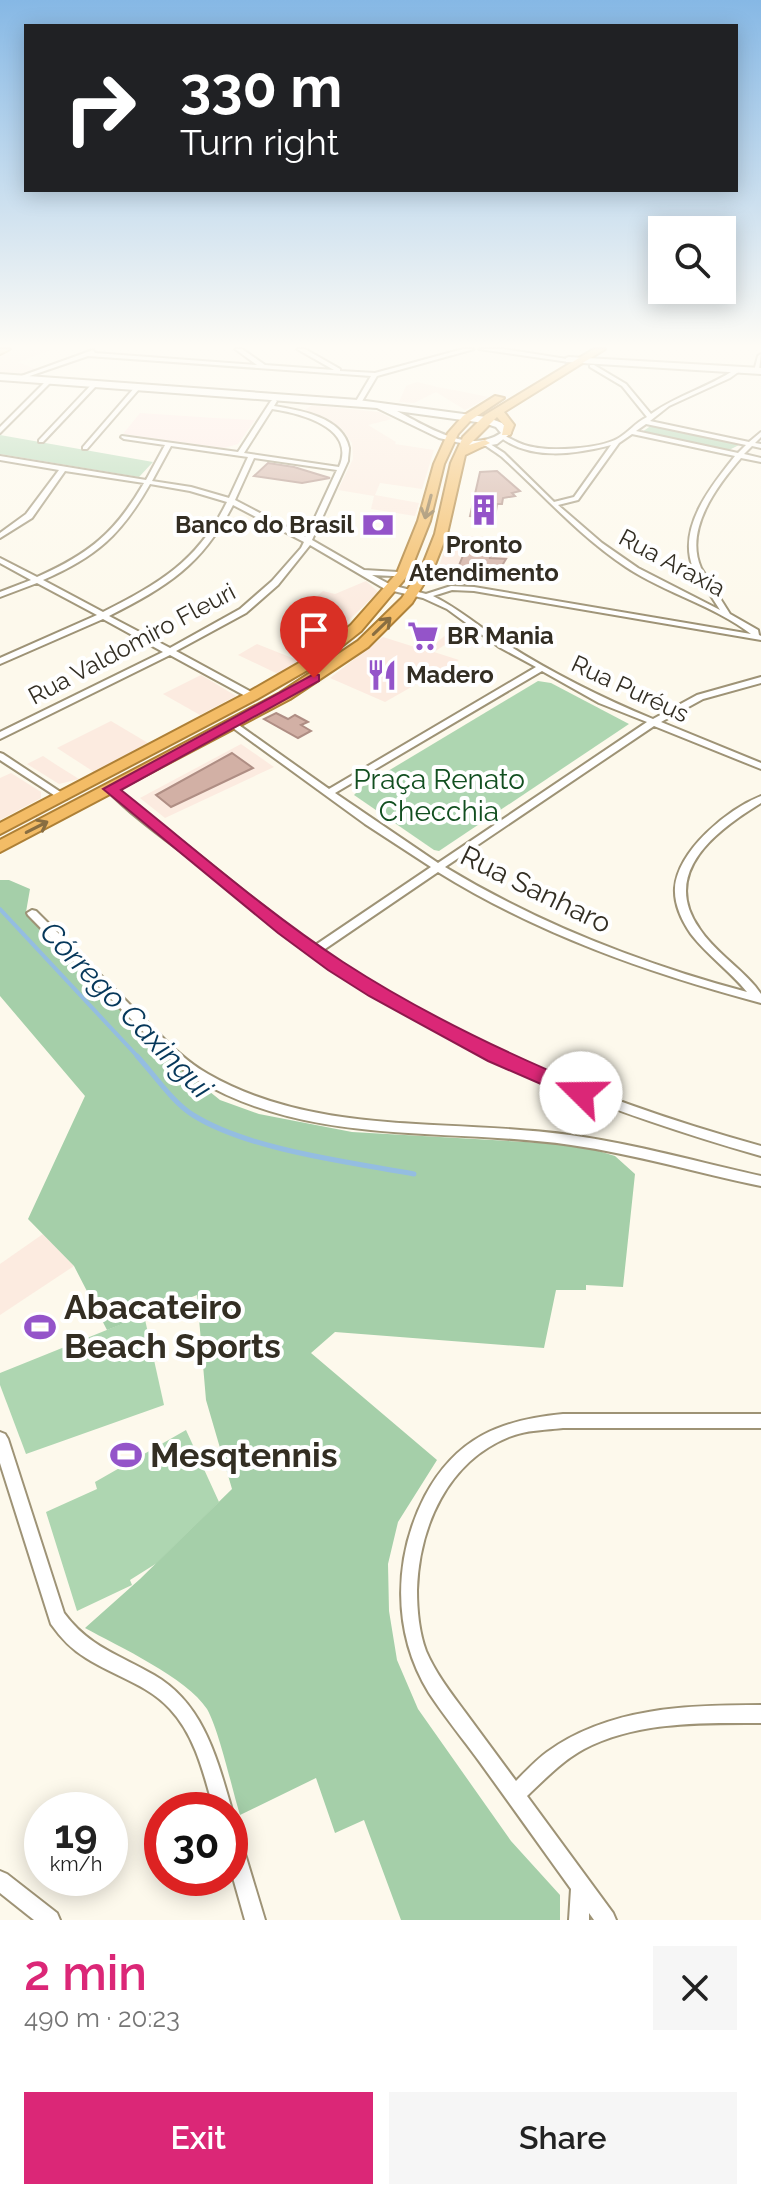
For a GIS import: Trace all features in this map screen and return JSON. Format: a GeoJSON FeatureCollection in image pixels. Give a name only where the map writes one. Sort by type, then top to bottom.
{"type":"FeatureCollection","features":[{"type":"Feature","properties":{"kind":"highway"},"geometry":{"type":"LineString","coordinates":[[0,847],[233,725],[341,660],[419,595],[431,576],[463,448],[471,439]]}},
{"type":"Feature","properties":{"kind":"highway"},"geometry":{"type":"LineString","coordinates":[[0,829],[252,696],[318,658],[341,640],[393,589],[403,574],[424,521],[439,464],[449,440]]}},
{"type":"Feature","properties":{"kind":"highway"},"geometry":{"type":"LineString","coordinates":[[463,448],[485,443]]}},
{"type":"Feature","properties":{"kind":"main road"},"geometry":{"type":"LineString","coordinates":[[446,439],[463,448]]}},
{"type":"Feature","properties":{"kind":"main road"},"geometry":{"type":"LineString","coordinates":[[485,443],[498,439]]}},
{"type":"Feature","properties":{"kind":"street"},"geometry":{"type":"LineString","coordinates":[[85,448],[93,439]]}},
{"type":"Feature","properties":{"kind":"street"},"geometry":{"type":"LineString","coordinates":[[136,439],[341,469],[346,449],[342,439]]}},
{"type":"Feature","properties":{"kind":"street"},"geometry":{"type":"LineString","coordinates":[[240,454],[250,439]]}},
{"type":"Feature","properties":{"kind":"street"},"geometry":{"type":"LineString","coordinates":[[502,454],[503,439]]}},
{"type":"Feature","properties":{"kind":"street"},"geometry":{"type":"LineString","coordinates":[[505,439],[510,443],[535,448],[598,446],[617,442]]}},
{"type":"Feature","properties":{"kind":"street"},"geometry":{"type":"LineString","coordinates":[[568,517],[576,496],[608,452],[622,439]]}},
{"type":"Feature","properties":{"kind":"street"},"geometry":{"type":"LineString","coordinates":[[662,439],[761,460]]}},
{"type":"Feature","properties":{"kind":"street"},"geometry":{"type":"LineString","coordinates":[[729,439],[761,446]]}},
{"type":"Feature","properties":{"kind":"street"},"geometry":{"type":"LineString","coordinates":[[739,629],[697,569],[692,541],[714,488],[738,455],[756,439]]}},
{"type":"Feature","properties":{"kind":"street"},"geometry":{"type":"LineString","coordinates":[[0,595],[101,544],[118,526],[148,482],[169,443]]}},
{"type":"Feature","properties":{"kind":"street","name":"Rua Araxia"},"geometry":{"type":"LineString","coordinates":[[485,443],[502,454],[606,551],[637,572],[729,616],[758,635]]}},
{"type":"Feature","properties":{"kind":"street"},"geometry":{"type":"LineString","coordinates":[[598,446],[608,452]]}},
{"type":"Feature","properties":{"kind":"street"},"geometry":{"type":"LineString","coordinates":[[0,661],[146,591],[191,560],[211,536],[252,456]]}},
{"type":"Feature","properties":{"kind":"street","name":"Rua Puréus"},"geometry":{"type":"LineString","coordinates":[[0,458],[191,489],[229,500],[393,589],[450,607],[541,668],[652,723],[761,766]]}},
{"type":"Feature","properties":{"kind":"street"},"geometry":{"type":"LineString","coordinates":[[0,536],[29,516],[64,468]]}},
{"type":"Feature","properties":{"kind":"street","name":"Rua Valdomiro Fleuri"},"geometry":{"type":"LineString","coordinates":[[0,736],[243,611],[285,573],[308,541],[341,469]]}},
{"type":"Feature","properties":{"kind":"street"},"geometry":{"type":"LineString","coordinates":[[543,494],[576,496]]}},
{"type":"Feature","properties":{"kind":"street"},"geometry":{"type":"LineString","coordinates":[[553,504],[576,496]]}},
{"type":"Feature","properties":{"kind":"street"},"geometry":{"type":"LineString","coordinates":[[0,560],[252,696]]}},
{"type":"Feature","properties":{"kind":"street"},"geometry":{"type":"LineString","coordinates":[[361,571],[431,576],[739,629],[758,635]]}},
{"type":"Feature","properties":{"kind":"street"},"geometry":{"type":"LineString","coordinates":[[431,576],[450,607]]}},
{"type":"Feature","properties":{"kind":"street"},"geometry":{"type":"LineString","coordinates":[[419,595],[442,590],[474,589],[758,635]]}},
{"type":"Feature","properties":{"kind":"street"},"geometry":{"type":"LineString","coordinates":[[330,792],[541,668]]}},
{"type":"Feature","properties":{"kind":"street"},"geometry":{"type":"LineString","coordinates":[[314,951],[652,723],[700,697],[761,680]]}},
{"type":"Feature","properties":{"kind":"street","name":"Rua Sanharo"},"geometry":{"type":"LineString","coordinates":[[233,725],[439,868],[542,925],[647,965],[760,999]]}},
{"type":"Feature","properties":{"kind":"street"},"geometry":{"type":"LineString","coordinates":[[0,756],[63,797]]}},
{"type":"Feature","properties":{"kind":"street"},"geometry":{"type":"LineString","coordinates":[[111,789],[314,951],[376,991],[495,1056],[632,1113],[761,1151]]}},
{"type":"Feature","properties":{"kind":"street"},"geometry":{"type":"LineString","coordinates":[[760,999],[692,927],[685,913],[682,882],[689,860],[708,835],[761,799]]}},
{"type":"Feature","properties":{"kind":"street"},"geometry":{"type":"LineString","coordinates":[[32,913],[172,1053],[200,1075],[239,1097],[272,1110],[359,1125],[568,1140],[761,1181]]}},
{"type":"Feature","properties":{"kind":"street"},"geometry":{"type":"LineString","coordinates":[[606,1920],[435,1686],[412,1630],[412,1553],[420,1524],[435,1491],[458,1463],[485,1441],[532,1424],[761,1421]]}},
{"type":"Feature","properties":{"kind":"street"},"geometry":{"type":"LineString","coordinates":[[0,1439],[57,1618],[74,1643],[164,1691],[181,1709],[196,1731],[217,1792]]}},
{"type":"Feature","properties":{"kind":"street"},"geometry":{"type":"LineString","coordinates":[[514,1796],[555,1757],[590,1737],[624,1725],[722,1714],[761,1714]]}},
{"type":"Feature","properties":{"kind":"street"},"geometry":{"type":"LineString","coordinates":[[0,1881],[50,1920]]}},
{"type":"Feature","properties":{"kind":"street"},"geometry":{"type":"LineString","coordinates":[[579,1920],[581,1887]]}},
{"type":"Feature","properties":{"kind":"street"},"geometry":{"type":"LineString","coordinates":[[248,1896],[255,1920]]}},
{"type":"Feature","properties":{"kind":"shaded area"},"geometry":{"type":"Polygon","coordinates":[[[156,439],[242,439],[238,444],[224,448],[156,439]]]}},
{"type":"Feature","properties":{"kind":"shaded area"},"geometry":{"type":"Polygon","coordinates":[[[349,439],[390,439],[395,444],[434,450],[422,489],[380,483],[375,495],[419,503],[415,516],[371,509],[374,496],[338,490],[353,459],[349,439]]]}},
{"type":"Feature","properties":{"kind":"shaded area"},"geometry":{"type":"Polygon","coordinates":[[[450,535],[510,538],[513,550],[492,584],[447,575],[438,569],[450,535]]]}},
{"type":"Feature","properties":{"kind":"shaded area"},"geometry":{"type":"Polygon","coordinates":[[[366,581],[378,592],[327,641],[283,627],[323,591],[335,594],[366,581]]]}},
{"type":"Feature","properties":{"kind":"shaded area"},"geometry":{"type":"Polygon","coordinates":[[[459,624],[467,630],[434,652],[459,660],[385,702],[330,678],[383,637],[421,649],[436,643],[459,624]]]}},
{"type":"Feature","properties":{"kind":"shaded area"},"geometry":{"type":"Polygon","coordinates":[[[257,644],[300,661],[278,674],[238,655],[257,644]]]}},
{"type":"Feature","properties":{"kind":"shaded area"},"geometry":{"type":"Polygon","coordinates":[[[201,675],[236,696],[200,715],[163,694],[201,675]]]}},
{"type":"Feature","properties":{"kind":"shaded area"},"geometry":{"type":"Polygon","coordinates":[[[111,721],[148,743],[94,772],[57,748],[111,721]]]}},
{"type":"Feature","properties":{"kind":"shaded area"},"geometry":{"type":"Polygon","coordinates":[[[241,744],[274,767],[165,818],[140,798],[241,744]]]}},
{"type":"Feature","properties":{"kind":"shaded area"},"geometry":{"type":"Polygon","coordinates":[[[43,756],[79,779],[59,784],[27,764],[43,756]]]}},
{"type":"Feature","properties":{"kind":"shaded area"},"geometry":{"type":"Polygon","coordinates":[[[11,773],[41,792],[41,798],[0,820],[0,778],[11,773]]]}},
{"type":"Feature","properties":{"kind":"shaded area"},"geometry":{"type":"Polygon","coordinates":[[[43,1234],[74,1266],[0,1315],[0,1264],[43,1234]]]}},
{"type":"Feature","properties":{"kind":"green space"},"geometry":{"type":"Polygon","coordinates":[[[0,439],[20,439],[153,462],[139,477],[0,454],[0,439]]]}},
{"type":"Feature","properties":{"kind":"green space"},"geometry":{"type":"Polygon","coordinates":[[[674,439],[716,439],[741,444],[729,450],[674,439]]]}},
{"type":"Feature","properties":{"kind":"green space","name":"Praça Renato Checchia"},"geometry":{"type":"Polygon","coordinates":[[[538,681],[551,683],[629,724],[439,851],[354,795],[363,786],[538,681]]]}},
{"type":"Feature","properties":{"kind":"green space"},"geometry":{"type":"Polygon","coordinates":[[[0,880],[9,880],[30,889],[26,912],[168,1058],[220,1100],[259,1114],[352,1132],[579,1145],[615,1156],[635,1174],[623,1287],[586,1285],[586,1290],[556,1290],[544,1348],[335,1332],[311,1353],[437,1460],[398,1522],[388,1564],[389,1611],[397,1660],[418,1709],[511,1841],[560,1895],[560,1920],[401,1920],[364,1820],[335,1833],[316,1778],[248,1811],[248,1792],[233,1792],[216,1731],[207,1709],[197,1697],[168,1674],[85,1628],[232,1489],[206,1400],[197,1295],[107,1330],[74,1266],[28,1219],[85,1096],[0,996],[0,880]]]}},
{"type":"Feature","properties":{"kind":"green space"},"geometry":{"type":"Polygon","coordinates":[[[144,1315],[164,1405],[26,1454],[0,1385],[0,1373],[144,1315]]]}},
{"type":"Feature","properties":{"kind":"green space"},"geometry":{"type":"Polygon","coordinates":[[[186,1430],[219,1502],[157,1563],[130,1580],[132,1585],[77,1611],[46,1512],[97,1489],[95,1482],[186,1430]]]}},
{"type":"Feature","properties":{"kind":"building"},"geometry":{"type":"Polygon","coordinates":[[[268,463],[330,478],[302,483],[254,476],[268,463]]]}},
{"type":"Feature","properties":{"kind":"building"},"geometry":{"type":"Polygon","coordinates":[[[497,471],[520,491],[512,493],[515,496],[503,498],[502,504],[497,504],[495,518],[470,516],[480,472],[497,471]]]}},
{"type":"Feature","properties":{"kind":"building"},"geometry":{"type":"Polygon","coordinates":[[[470,538],[495,541],[490,558],[506,559],[494,579],[456,573],[470,538]]]}},
{"type":"Feature","properties":{"kind":"building"},"geometry":{"type":"Polygon","coordinates":[[[276,713],[288,719],[295,715],[308,722],[301,725],[311,731],[298,738],[264,719],[276,713]]]}},
{"type":"Feature","properties":{"kind":"building"},"geometry":{"type":"Polygon","coordinates":[[[232,753],[253,768],[171,807],[156,795],[232,753]]]}},
{"type":"Feature","properties":{"kind":"waterway","name":"Córrego Caxingui"},"geometry":{"type":"LineString","coordinates":[[0,909],[139,1058]]}},
{"type":"Feature","properties":{"kind":"waterway","name":"Córrego Caxingui"},"geometry":{"type":"LineString","coordinates":[[137,1056],[178,1103],[216,1127],[270,1146],[414,1174]]}},
{"type":"Feature","properties":{"kind":"place","name":"Pronto Atendimento"},"geometry":{"type":"Point","coordinates":[484,510]}},
{"type":"Feature","properties":{"kind":"place","name":"Banco do Brasil"},"geometry":{"type":"Point","coordinates":[378,525]}},
{"type":"Feature","properties":{"kind":"place","name":"BR Mania"},"geometry":{"type":"Point","coordinates":[423,636]}},
{"type":"Feature","properties":{"kind":"place","name":"Madero"},"geometry":{"type":"Point","coordinates":[382,675]}},
{"type":"Feature","properties":{"kind":"place","name":"Abacateiro Beach Sports"},"geometry":{"type":"Point","coordinates":[40,1327]}},
{"type":"Feature","properties":{"kind":"place","name":"Mesqtennis"},"geometry":{"type":"Point","coordinates":[126,1455]}},
{"type":"Feature","properties":{"kind":"route"},"geometry":{"type":"LineString","coordinates":[[314,678],[111,789],[284,929],[335,965],[430,1022],[495,1056],[581,1093]]}}]}
